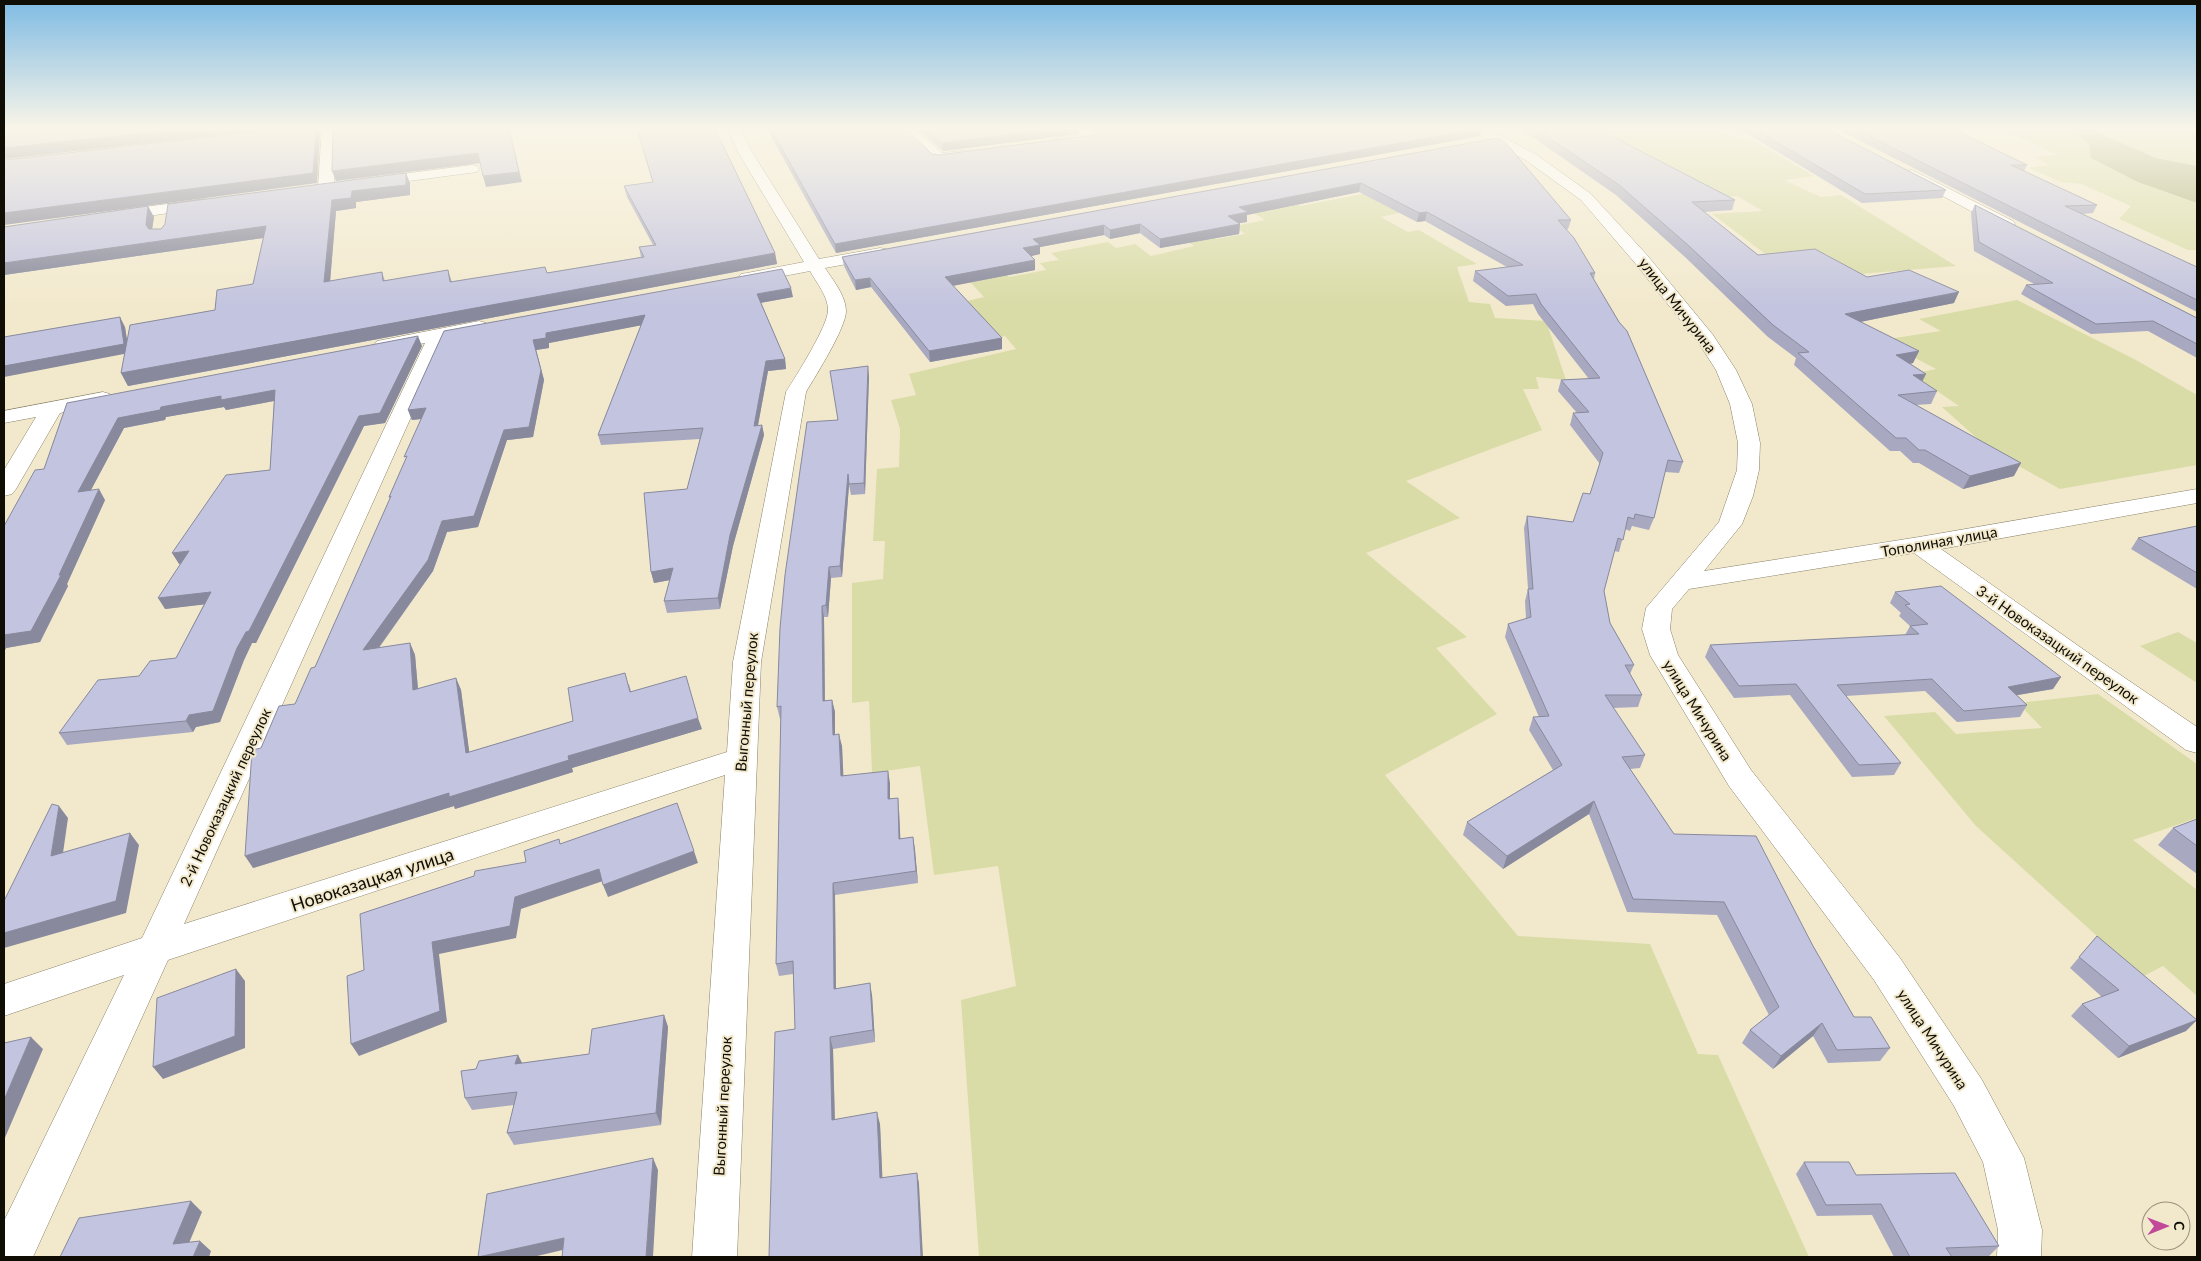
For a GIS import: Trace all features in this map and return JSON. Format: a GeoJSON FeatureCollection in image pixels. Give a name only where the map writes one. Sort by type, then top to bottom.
{"type":"FeatureCollection","features":[{"type":"Feature","properties":{"kind":"street"},"geometry":{"type":"LineString","coordinates":[[307,190],[326,188]]}},
{"type":"Feature","properties":{"kind":"street","name":"Выгонный переулок"},"geometry":{"type":"LineString","coordinates":[[714,1257],[740,759],[747,662],[796,392],[830,333],[837,310],[835,300],[767,188]]}},
{"type":"Feature","properties":{"kind":"street","name":"улица Мичурина"},"geometry":{"type":"LineString","coordinates":[[1574,188],[1612,223],[1706,339],[1726,370],[1741,404],[1748,443],[1748,470],[1742,496],[1730,524],[1660,608],[1656,629],[1664,655],[1740,778],[1887,969],[1968,1093],[2003,1158],[2020,1230],[2019,1257]]}},
{"type":"Feature","properties":{"kind":"street"},"geometry":{"type":"LineString","coordinates":[[1939,188],[2023,232]]}},
{"type":"Feature","properties":{"kind":"street"},"geometry":{"type":"LineString","coordinates":[[98,218],[222,202]]}},
{"type":"Feature","properties":{"kind":"street"},"geometry":{"type":"LineString","coordinates":[[162,226],[165,209]]}},
{"type":"Feature","properties":{"kind":"street"},"geometry":{"type":"LineString","coordinates":[[726,281],[893,251]]}},
{"type":"Feature","properties":{"kind":"street"},"geometry":{"type":"LineString","coordinates":[[370,348],[494,324]]}},
{"type":"Feature","properties":{"kind":"street","name":"2-й Новоказацкий переулок"},"geometry":{"type":"LineString","coordinates":[[10,1257],[155,949],[438,335]]}},
{"type":"Feature","properties":{"kind":"street"},"geometry":{"type":"LineString","coordinates":[[4,417],[120,395]]}},
{"type":"Feature","properties":{"kind":"street"},"geometry":{"type":"LineString","coordinates":[[4,489],[53,407]]}},
{"type":"Feature","properties":{"kind":"street","name":"Тополиная улица"},"geometry":{"type":"LineString","coordinates":[[1680,583],[1919,545],[2197,496]]}},
{"type":"Feature","properties":{"kind":"street","name":"3-й Новоказацкий переулок"},"geometry":{"type":"LineString","coordinates":[[1919,545],[2087,666],[2197,742]]}},
{"type":"Feature","properties":{"kind":"street","name":"Новоказацкая улица"},"geometry":{"type":"LineString","coordinates":[[4,1000],[740,759]]}},
{"type":"Feature","properties":{"kind":"green space"},"geometry":{"type":"Polygon","coordinates":[[[1667,188],[1801,188],[1821,197],[1841,195],[1956,266],[1860,274],[1826,254],[1768,256],[1712,214],[1763,211],[1737,196],[1684,199],[1667,188]]]}},
{"type":"Feature","properties":{"kind":"green space"},"geometry":{"type":"Polygon","coordinates":[[[2090,188],[2154,188],[2197,203],[2197,250],[2188,250],[2119,219],[2131,206],[2090,188]]]}},
{"type":"Feature","properties":{"kind":"green space"},"geometry":{"type":"Polygon","coordinates":[[[2154,188],[2197,188],[2197,203],[2154,188]]]}},
{"type":"Feature","properties":{"kind":"green space"},"geometry":{"type":"Polygon","coordinates":[[[1368,193],[1434,205],[1381,217],[1408,232],[1419,230],[1477,264],[1457,267],[1469,302],[1490,304],[1495,318],[1546,321],[1566,380],[1536,377],[1539,389],[1523,389],[1542,430],[1406,481],[1460,518],[1366,553],[1467,637],[1436,648],[1497,714],[1385,775],[1518,936],[1650,944],[1698,1054],[1718,1055],[1809,1257],[979,1257],[961,1000],[1016,986],[998,866],[934,875],[920,766],[872,773],[869,701],[852,703],[852,583],[883,579],[885,541],[873,541],[877,469],[899,467],[900,429],[891,400],[916,395],[909,374],[1016,349],[1005,336],[996,338],[963,302],[984,297],[961,272],[997,266],[1009,277],[1046,270],[1040,263],[1059,260],[1051,253],[1108,242],[1116,248],[1135,244],[1151,256],[1194,246],[1185,239],[1208,234],[1217,239],[1245,234],[1235,226],[1265,220],[1246,208],[1295,203],[1300,206],[1368,193]]]}},
{"type":"Feature","properties":{"kind":"green space"},"geometry":{"type":"Polygon","coordinates":[[[2017,300],[2136,360],[2197,395],[2197,465],[2060,489],[1990,450],[1942,407],[1959,406],[1912,374],[1936,369],[1881,340],[1941,331],[1919,319],[2017,300]]]}},
{"type":"Feature","properties":{"kind":"green space"},"geometry":{"type":"Polygon","coordinates":[[[2178,632],[2197,643],[2197,683],[2140,646],[2178,632]]]}},
{"type":"Feature","properties":{"kind":"green space"},"geometry":{"type":"Polygon","coordinates":[[[2098,694],[2197,764],[2197,818],[2133,840],[2197,890],[2197,996],[2163,966],[2142,977],[1976,826],[1884,716],[1935,712],[1956,734],[2042,728],[2018,703],[2098,694]]]}},
{"type":"Feature","properties":{"kind":"building"},"geometry":{"type":"Polygon","coordinates":[[[4,188],[198,188],[4,213],[4,188]]]}},
{"type":"Feature","properties":{"kind":"building"},"geometry":{"type":"Polygon","coordinates":[[[292,188],[380,188],[352,191],[351,198],[332,200],[324,282],[382,272],[383,281],[448,270],[450,282],[545,267],[547,273],[644,257],[639,247],[656,245],[625,188],[743,188],[775,253],[121,373],[130,325],[215,310],[217,290],[253,284],[266,226],[4,263],[4,227],[148,206],[146,225],[149,229],[161,229],[165,224],[168,204],[292,188]]]}},
{"type":"Feature","properties":{"kind":"building"},"geometry":{"type":"Polygon","coordinates":[[[804,188],[1149,188],[835,244],[804,188]]]}},
{"type":"Feature","properties":{"kind":"building"},"geometry":{"type":"Polygon","coordinates":[[[1223,188],[1336,188],[1239,207],[1248,212],[1228,216],[1240,224],[1160,239],[1140,224],[1110,230],[1104,225],[1033,239],[1040,245],[1023,248],[1035,260],[945,277],[1002,338],[929,351],[870,278],[855,280],[842,257],[1223,188]]]}},
{"type":"Feature","properties":{"kind":"building"},"geometry":{"type":"Polygon","coordinates":[[[1370,188],[1544,188],[1571,220],[1558,220],[1574,238],[1595,273],[1590,273],[1619,322],[1627,331],[1683,462],[1668,460],[1654,518],[1635,514],[1634,519],[1628,517],[1623,540],[1618,538],[1604,591],[1610,623],[1634,665],[1625,665],[1642,695],[1605,695],[1645,755],[1622,757],[1674,834],[1756,836],[1813,946],[1854,1017],[1871,1017],[1890,1048],[1837,1050],[1822,1023],[1781,1056],[1750,1030],[1779,1007],[1724,902],[1633,899],[1594,801],[1507,856],[1467,822],[1562,765],[1533,717],[1549,716],[1508,624],[1531,617],[1528,589],[1533,589],[1527,516],[1573,522],[1583,493],[1590,494],[1603,453],[1573,413],[1589,412],[1561,380],[1600,378],[1541,304],[1536,294],[1508,296],[1475,271],[1523,265],[1427,212],[1419,213],[1370,188]]]}},
{"type":"Feature","properties":{"kind":"building"},"geometry":{"type":"Polygon","coordinates":[[[1622,188],[1712,188],[1735,200],[1692,202],[1758,255],[1815,249],[1867,277],[1909,270],[1959,292],[1845,314],[1919,351],[1896,355],[1926,374],[1913,375],[1937,391],[1898,395],[2021,463],[1970,476],[1925,450],[1919,450],[1906,438],[1896,438],[1798,353],[1809,352],[1773,325],[1689,246],[1622,188]]]}},
{"type":"Feature","properties":{"kind":"building"},"geometry":{"type":"Polygon","coordinates":[[[1854,188],[1942,188],[1946,190],[1865,194],[1854,188]]]}},
{"type":"Feature","properties":{"kind":"building"},"geometry":{"type":"Polygon","coordinates":[[[1973,188],[2060,188],[2097,205],[2065,206],[2197,267],[2197,300],[1973,188]]]}},
{"type":"Feature","properties":{"kind":"building"},"geometry":{"type":"Polygon","coordinates":[[[1975,205],[2197,318],[2197,344],[2153,321],[2096,324],[2026,285],[2053,283],[1979,242],[1975,205]]]}},
{"type":"Feature","properties":{"kind":"building"},"geometry":{"type":"Polygon","coordinates":[[[782,269],[791,288],[757,294],[785,359],[766,361],[754,426],[762,425],[730,535],[718,598],[664,601],[673,568],[651,572],[644,493],[687,489],[703,428],[598,435],[645,315],[546,333],[546,338],[533,340],[541,370],[529,427],[504,430],[474,516],[442,521],[428,560],[363,650],[410,643],[413,690],[456,678],[466,753],[573,721],[568,688],[625,673],[630,692],[686,676],[698,718],[568,756],[569,760],[449,797],[449,793],[245,856],[252,750],[261,748],[279,706],[295,704],[311,668],[315,667],[391,496],[389,497],[407,456],[404,457],[426,408],[408,410],[444,331],[782,269]]]}},
{"type":"Feature","properties":{"kind":"building"},"geometry":{"type":"Polygon","coordinates":[[[120,317],[124,344],[4,366],[4,337],[120,317]]]}},
{"type":"Feature","properties":{"kind":"building"},"geometry":{"type":"Polygon","coordinates":[[[418,336],[380,413],[359,416],[249,631],[246,632],[237,648],[213,711],[189,715],[186,721],[59,733],[98,680],[139,676],[150,661],[176,658],[211,592],[158,598],[189,551],[172,553],[226,475],[270,470],[275,390],[221,400],[221,396],[161,407],[160,410],[118,418],[78,492],[99,489],[59,575],[61,575],[31,631],[4,635],[4,526],[35,470],[44,469],[67,403],[418,336]]]}},
{"type":"Feature","properties":{"kind":"building"},"geometry":{"type":"Polygon","coordinates":[[[868,366],[864,483],[849,484],[848,474],[840,566],[829,567],[826,605],[822,606],[823,701],[832,700],[833,735],[839,734],[841,776],[888,771],[888,799],[898,798],[899,839],[913,837],[916,871],[833,883],[834,989],[870,983],[873,1030],[830,1037],[832,1120],[877,1112],[880,1178],[917,1173],[921,1257],[769,1257],[775,1032],[795,1029],[793,961],[776,964],[781,706],[777,707],[780,628],[785,575],[807,422],[838,420],[830,371],[868,366]]]}},
{"type":"Feature","properties":{"kind":"building"},"geometry":{"type":"Polygon","coordinates":[[[2197,526],[2197,573],[2138,538],[2197,526]]]}},
{"type":"Feature","properties":{"kind":"building"},"geometry":{"type":"Polygon","coordinates":[[[1941,586],[2061,677],[2008,687],[2027,705],[1964,711],[1932,679],[1837,685],[1901,763],[1859,765],[1796,684],[1739,686],[1710,645],[1919,634],[1910,626],[1928,624],[1905,605],[1910,604],[1895,592],[1941,586]]]}},
{"type":"Feature","properties":{"kind":"building"},"geometry":{"type":"Polygon","coordinates":[[[677,803],[694,851],[603,885],[599,869],[515,897],[510,926],[432,942],[440,1011],[351,1044],[347,976],[364,970],[360,914],[474,876],[475,871],[526,862],[524,851],[559,839],[560,844],[677,803]]]}},
{"type":"Feature","properties":{"kind":"building"},"geometry":{"type":"Polygon","coordinates":[[[52,804],[59,806],[51,856],[130,833],[116,901],[4,933],[4,901],[52,804]]]}},
{"type":"Feature","properties":{"kind":"building"},"geometry":{"type":"Polygon","coordinates":[[[2197,819],[2197,846],[2173,828],[2197,819]]]}},
{"type":"Feature","properties":{"kind":"building"},"geometry":{"type":"Polygon","coordinates":[[[2097,936],[2197,1020],[2129,1046],[2082,1004],[2119,990],[2079,957],[2097,936]]]}},
{"type":"Feature","properties":{"kind":"building"},"geometry":{"type":"Polygon","coordinates":[[[236,969],[235,1036],[153,1067],[157,998],[236,969]]]}},
{"type":"Feature","properties":{"kind":"building"},"geometry":{"type":"Polygon","coordinates":[[[664,1015],[656,1113],[507,1133],[517,1092],[465,1098],[461,1071],[476,1069],[479,1061],[518,1055],[515,1064],[589,1054],[592,1029],[664,1015]]]}},
{"type":"Feature","properties":{"kind":"building"},"geometry":{"type":"Polygon","coordinates":[[[31,1037],[4,1100],[4,1043],[31,1037]]]}},
{"type":"Feature","properties":{"kind":"building"},"geometry":{"type":"Polygon","coordinates":[[[653,1158],[646,1257],[562,1257],[564,1238],[478,1257],[487,1194],[653,1158]]]}},
{"type":"Feature","properties":{"kind":"building"},"geometry":{"type":"Polygon","coordinates":[[[1804,1162],[1849,1162],[1856,1175],[1955,1173],[1999,1246],[1946,1248],[1952,1257],[1910,1257],[1881,1204],[1826,1205],[1804,1162]]]}},
{"type":"Feature","properties":{"kind":"building"},"geometry":{"type":"Polygon","coordinates":[[[191,1201],[173,1244],[200,1241],[193,1257],[60,1257],[79,1218],[191,1201]]]}}]}
